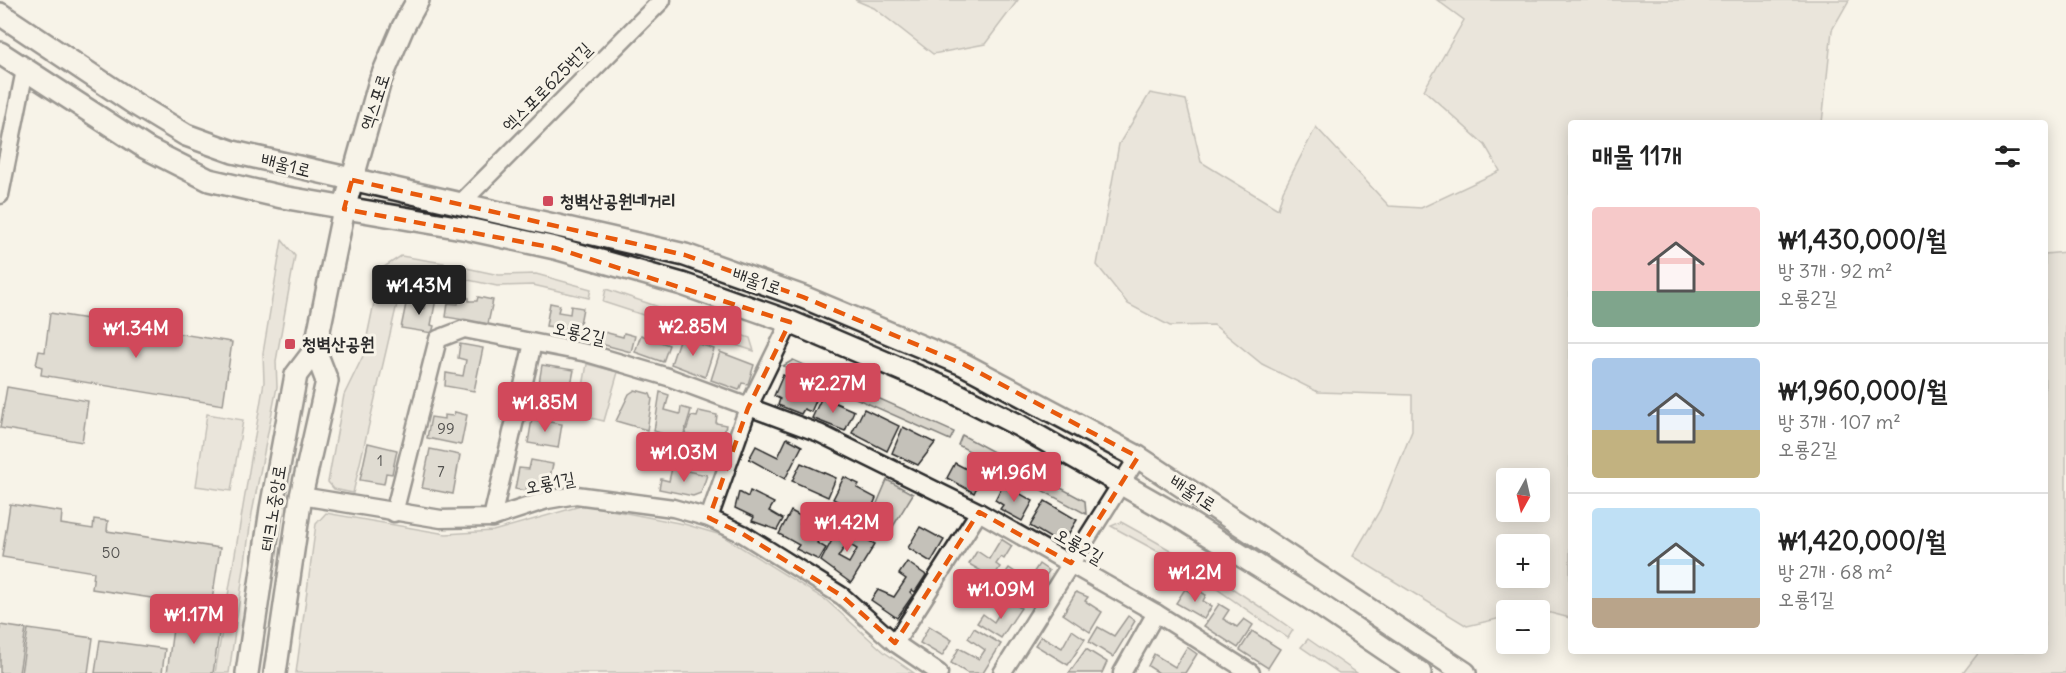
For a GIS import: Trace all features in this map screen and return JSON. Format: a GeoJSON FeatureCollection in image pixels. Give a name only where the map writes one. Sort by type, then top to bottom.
{"type":"FeatureCollection","features":[{"type":"Feature","properties":{"kind":"main road","name":"엑스포로"},"geometry":{"type":"LineString","coordinates":[[344,209],[380,81],[403,27],[418,0]]}},
{"type":"Feature","properties":{"kind":"main road","name":"배울1로"},"geometry":{"type":"LineString","coordinates":[[0,14],[135,104],[186,135],[234,152],[685,255],[803,297],[963,364],[1138,457],[1465,673]]}},
{"type":"Feature","properties":{"kind":"main road","name":"배울1로"},"geometry":{"type":"LineString","coordinates":[[0,53],[146,148],[209,180],[344,209],[468,229],[555,248],[682,284],[790,322],[947,389],[1020,426],[1121,483],[1311,598],[1420,673]]}},
{"type":"Feature","properties":{"kind":"main road","name":"테크노중앙로"},"geometry":{"type":"LineString","coordinates":[[247,673],[272,509],[296,375],[315,350],[344,209]]}},
{"type":"Feature","properties":{"kind":"main road","name":"테크노중앙로"},"geometry":{"type":"LineString","coordinates":[[275,673],[302,496],[327,381],[315,350]]}},
{"type":"Feature","properties":{"kind":"street","name":"엑스포로625번길"},"geometry":{"type":"LineString","coordinates":[[461,202],[662,0]]}},
{"type":"Feature","properties":{"kind":"street"},"geometry":{"type":"LineString","coordinates":[[0,195],[25,70]]}},
{"type":"Feature","properties":{"kind":"street"},"geometry":{"type":"LineString","coordinates":[[709,518],[748,408],[790,322]]}},
{"type":"Feature","properties":{"kind":"street","name":"오룡2길"},"geometry":{"type":"LineString","coordinates":[[394,513],[438,339],[464,329],[587,353],[668,377],[819,433],[980,512],[1156,613],[1251,673]]}},
{"type":"Feature","properties":{"kind":"street"},"geometry":{"type":"LineString","coordinates":[[492,518],[533,343]]}},
{"type":"Feature","properties":{"kind":"street"},"geometry":{"type":"LineString","coordinates":[[1002,673],[1138,457]]}},
{"type":"Feature","properties":{"kind":"street","name":"오룡1길"},"geometry":{"type":"LineString","coordinates":[[302,496],[441,519],[492,518],[547,500],[576,495],[637,501],[709,518],[743,534],[842,596],[895,643],[939,673]]}},
{"type":"Feature","properties":{"kind":"street"},"geometry":{"type":"LineString","coordinates":[[895,643],[980,512]]}},
{"type":"Feature","properties":{"kind":"street"},"geometry":{"type":"LineString","coordinates":[[1122,673],[1156,613]]}},
{"type":"Feature","properties":{"kind":"highlighted area"},"geometry":{"type":"Polygon","coordinates":[[[352,180],[685,255],[803,297],[963,364],[1138,457],[1071,563],[979,512],[895,643],[842,596],[743,534],[709,518],[748,408],[790,322],[555,248],[344,209],[352,180]]]}},
{"type":"Feature","properties":{"kind":"shaded area"},"geometry":{"type":"Polygon","coordinates":[[[855,0],[1018,0],[985,44],[933,54],[874,8],[855,0]]]}},
{"type":"Feature","properties":{"kind":"shaded area"},"geometry":{"type":"Polygon","coordinates":[[[1437,0],[1849,0],[1832,30],[1822,120],[1568,120],[1568,617],[1550,613],[1550,600],[1496,600],[1496,619],[1467,626],[1353,556],[1380,510],[1412,431],[1412,395],[1318,392],[1262,364],[1214,325],[1170,326],[1128,304],[1097,265],[1119,144],[1150,93],[1186,100],[1201,162],[1278,209],[1283,191],[1316,127],[1389,206],[1421,208],[1500,171],[1485,145],[1424,90],[1464,20],[1437,0]]]}},
{"type":"Feature","properties":{"kind":"shaded area"},"geometry":{"type":"Polygon","coordinates":[[[282,240],[295,256],[276,361],[277,387],[252,513],[229,673],[215,673],[264,382],[263,353],[282,240]]]}},
{"type":"Feature","properties":{"kind":"shaded area"},"geometry":{"type":"Polygon","coordinates":[[[2066,252],[2066,673],[1963,673],[1978,654],[2048,654],[2048,254],[2066,252]]]}},
{"type":"Feature","properties":{"kind":"shaded area"},"geometry":{"type":"Polygon","coordinates":[[[401,256],[444,263],[439,284],[403,278],[353,493],[334,489],[328,482],[344,395],[363,356],[381,269],[401,256]]]}},
{"type":"Feature","properties":{"kind":"shaded area"},"geometry":{"type":"Polygon","coordinates":[[[457,266],[499,275],[536,274],[591,289],[589,298],[533,285],[497,286],[454,277],[457,266]]]}},
{"type":"Feature","properties":{"kind":"shaded area"},"geometry":{"type":"Polygon","coordinates":[[[606,289],[750,338],[754,351],[603,302],[606,289]]]}},
{"type":"Feature","properties":{"kind":"shaded area"},"geometry":{"type":"Polygon","coordinates":[[[793,360],[954,432],[950,440],[783,366],[793,360]]]}},
{"type":"Feature","properties":{"kind":"shaded area"},"geometry":{"type":"Polygon","coordinates":[[[587,364],[618,372],[604,421],[578,415],[587,364]]]}},
{"type":"Feature","properties":{"kind":"shaded area"},"geometry":{"type":"Polygon","coordinates":[[[207,414],[243,420],[231,491],[196,486],[207,414]]]}},
{"type":"Feature","properties":{"kind":"shaded area"},"geometry":{"type":"Polygon","coordinates":[[[962,435],[1085,501],[1086,514],[958,445],[962,435]]]}},
{"type":"Feature","properties":{"kind":"shaded area"},"geometry":{"type":"Polygon","coordinates":[[[887,480],[913,494],[889,533],[869,522],[887,480]]]}},
{"type":"Feature","properties":{"kind":"shaded area"},"geometry":{"type":"Polygon","coordinates":[[[584,505],[684,524],[721,535],[826,600],[884,652],[914,673],[296,673],[316,524],[326,513],[446,534],[493,531],[584,505]]]}},
{"type":"Feature","properties":{"kind":"shaded area"},"geometry":{"type":"Polygon","coordinates":[[[1121,522],[1209,573],[1272,615],[1293,630],[1288,638],[1179,563],[1111,526],[1121,522]]]}},
{"type":"Feature","properties":{"kind":"shaded area"},"geometry":{"type":"Polygon","coordinates":[[[1308,639],[1357,673],[1339,673],[1301,647],[1308,639]]]}},
{"type":"Feature","properties":{"kind":"building"},"geometry":{"type":"Polygon","coordinates":[[[459,297],[469,298],[469,301],[477,301],[478,297],[493,300],[488,324],[446,317],[448,303],[458,304],[459,297]]]}},
{"type":"Feature","properties":{"kind":"building"},"geometry":{"type":"Polygon","coordinates":[[[426,298],[436,299],[431,325],[434,326],[432,333],[401,328],[407,299],[418,301],[417,308],[424,309],[426,298]]]}},
{"type":"Feature","properties":{"kind":"building"},"geometry":{"type":"Polygon","coordinates":[[[550,303],[560,305],[558,312],[570,314],[571,306],[583,308],[578,334],[565,332],[566,328],[546,326],[550,303]]]}},
{"type":"Feature","properties":{"kind":"building"},"geometry":{"type":"Polygon","coordinates":[[[50,313],[232,342],[223,405],[41,375],[42,367],[36,365],[39,351],[45,352],[50,313]]]}},
{"type":"Feature","properties":{"kind":"building"},"geometry":{"type":"Polygon","coordinates":[[[604,332],[623,337],[624,333],[635,336],[631,352],[601,344],[604,332]]]}},
{"type":"Feature","properties":{"kind":"building"},"geometry":{"type":"Polygon","coordinates":[[[641,335],[669,345],[663,362],[635,352],[641,335]]]}},
{"type":"Feature","properties":{"kind":"building"},"geometry":{"type":"Polygon","coordinates":[[[680,337],[714,349],[705,377],[671,364],[680,337]]]}},
{"type":"Feature","properties":{"kind":"building"},"geometry":{"type":"Polygon","coordinates":[[[460,344],[483,348],[474,391],[445,386],[446,373],[463,376],[466,360],[458,358],[460,344]]]}},
{"type":"Feature","properties":{"kind":"building"},"geometry":{"type":"Polygon","coordinates":[[[720,352],[754,365],[748,384],[742,383],[739,390],[711,380],[720,352]]]}},
{"type":"Feature","properties":{"kind":"building"},"geometry":{"type":"Polygon","coordinates":[[[542,365],[574,370],[568,400],[537,395],[542,365]]]}},
{"type":"Feature","properties":{"kind":"building"},"geometry":{"type":"Polygon","coordinates":[[[783,375],[795,381],[791,388],[807,395],[808,392],[818,396],[811,412],[804,409],[801,414],[778,405],[780,399],[774,396],[783,375]]]}},
{"type":"Feature","properties":{"kind":"building"},"geometry":{"type":"Polygon","coordinates":[[[7,387],[88,401],[82,442],[0,428],[7,387]]]}},
{"type":"Feature","properties":{"kind":"building"},"geometry":{"type":"Polygon","coordinates":[[[635,390],[650,394],[652,399],[647,430],[616,421],[629,394],[635,390]]]}},
{"type":"Feature","properties":{"kind":"building"},"geometry":{"type":"Polygon","coordinates":[[[660,392],[669,395],[665,410],[680,414],[681,407],[691,410],[682,440],[654,431],[660,392]]]}},
{"type":"Feature","properties":{"kind":"building"},"geometry":{"type":"Polygon","coordinates":[[[822,397],[854,411],[845,431],[812,418],[822,397]]]}},
{"type":"Feature","properties":{"kind":"building"},"geometry":{"type":"Polygon","coordinates":[[[864,409],[899,426],[887,451],[852,433],[864,409]]]}},
{"type":"Feature","properties":{"kind":"building"},"geometry":{"type":"Polygon","coordinates":[[[699,411],[717,415],[716,423],[726,425],[721,445],[685,434],[691,416],[697,417],[699,411]]]}},
{"type":"Feature","properties":{"kind":"building"},"geometry":{"type":"Polygon","coordinates":[[[455,412],[467,415],[461,445],[427,438],[431,417],[444,419],[444,415],[453,416],[455,412]]]}},
{"type":"Feature","properties":{"kind":"building"},"geometry":{"type":"Polygon","coordinates":[[[532,419],[562,424],[558,448],[528,443],[532,419]]]}},
{"type":"Feature","properties":{"kind":"building"},"geometry":{"type":"Polygon","coordinates":[[[903,427],[935,443],[918,465],[892,453],[903,427]]]}},
{"type":"Feature","properties":{"kind":"building"},"geometry":{"type":"Polygon","coordinates":[[[787,438],[802,446],[785,479],[749,459],[756,446],[778,457],[787,438]]]}},
{"type":"Feature","properties":{"kind":"building"},"geometry":{"type":"Polygon","coordinates":[[[368,443],[397,450],[392,474],[386,473],[384,484],[360,480],[368,443]]]}},
{"type":"Feature","properties":{"kind":"building"},"geometry":{"type":"Polygon","coordinates":[[[430,449],[460,455],[453,494],[422,488],[430,449]]]}},
{"type":"Feature","properties":{"kind":"building"},"geometry":{"type":"Polygon","coordinates":[[[531,460],[553,464],[548,485],[541,483],[541,487],[527,484],[526,491],[515,489],[519,468],[529,469],[531,460]]]}},
{"type":"Feature","properties":{"kind":"building"},"geometry":{"type":"Polygon","coordinates":[[[801,463],[836,478],[828,497],[792,481],[801,463]]]}},
{"type":"Feature","properties":{"kind":"building"},"geometry":{"type":"Polygon","coordinates":[[[955,463],[982,477],[974,493],[947,478],[955,463]]]}},
{"type":"Feature","properties":{"kind":"building"},"geometry":{"type":"Polygon","coordinates":[[[672,468],[707,475],[701,493],[693,496],[659,489],[661,479],[669,481],[672,468]]]}},
{"type":"Feature","properties":{"kind":"building"},"geometry":{"type":"Polygon","coordinates":[[[844,477],[859,484],[857,488],[876,498],[868,517],[833,499],[844,477]]]}},
{"type":"Feature","properties":{"kind":"building"},"geometry":{"type":"Polygon","coordinates":[[[1003,484],[1033,501],[1022,521],[1000,509],[1003,505],[995,500],[1003,484]]]}},
{"type":"Feature","properties":{"kind":"building"},"geometry":{"type":"Polygon","coordinates":[[[750,491],[774,503],[769,511],[783,519],[777,530],[752,521],[754,517],[735,508],[739,492],[748,497],[750,491]]]}},
{"type":"Feature","properties":{"kind":"building"},"geometry":{"type":"Polygon","coordinates":[[[1045,501],[1077,520],[1066,538],[1061,535],[1057,542],[1030,526],[1045,501]]]}},
{"type":"Feature","properties":{"kind":"building"},"geometry":{"type":"Polygon","coordinates":[[[10,504],[62,512],[61,524],[93,529],[94,519],[108,521],[107,531],[220,548],[211,607],[92,589],[94,572],[2,557],[10,504]]]}},
{"type":"Feature","properties":{"kind":"building"},"geometry":{"type":"Polygon","coordinates":[[[791,511],[804,518],[800,524],[810,528],[815,519],[825,525],[817,543],[826,548],[819,560],[796,549],[799,545],[779,534],[791,511]]]}},
{"type":"Feature","properties":{"kind":"building"},"geometry":{"type":"Polygon","coordinates":[[[840,525],[875,544],[851,583],[821,561],[840,525]],[[847,543],[838,557],[849,563],[857,549],[847,543]]]}},
{"type":"Feature","properties":{"kind":"building"},"geometry":{"type":"Polygon","coordinates":[[[920,527],[944,540],[931,562],[908,548],[920,527]]]}},
{"type":"Feature","properties":{"kind":"building"},"geometry":{"type":"Polygon","coordinates":[[[1001,539],[1012,546],[1004,559],[1001,557],[996,564],[1000,567],[993,578],[969,564],[977,551],[989,559],[1001,539]]]}},
{"type":"Feature","properties":{"kind":"building"},"geometry":{"type":"Polygon","coordinates":[[[907,562],[926,575],[915,592],[912,590],[910,592],[913,595],[897,618],[871,600],[878,590],[894,597],[906,579],[899,574],[907,562]]]}},
{"type":"Feature","properties":{"kind":"building"},"geometry":{"type":"Polygon","coordinates":[[[1039,564],[1049,571],[1029,601],[1000,581],[1009,568],[1028,581],[1039,564]]]}},
{"type":"Feature","properties":{"kind":"building"},"geometry":{"type":"Polygon","coordinates":[[[1185,589],[1195,595],[1198,590],[1206,595],[1203,601],[1212,606],[1204,619],[1176,603],[1185,589]]]}},
{"type":"Feature","properties":{"kind":"building"},"geometry":{"type":"Polygon","coordinates":[[[1076,592],[1088,597],[1085,601],[1102,612],[1090,632],[1063,614],[1076,592]]]}},
{"type":"Feature","properties":{"kind":"building"},"geometry":{"type":"Polygon","coordinates":[[[1008,600],[1021,608],[1001,638],[977,623],[983,614],[994,622],[1008,600]]]}},
{"type":"Feature","properties":{"kind":"building"},"geometry":{"type":"Polygon","coordinates":[[[1219,604],[1229,610],[1223,619],[1237,627],[1244,619],[1253,625],[1238,648],[1204,626],[1219,604]]]}},
{"type":"Feature","properties":{"kind":"building"},"geometry":{"type":"Polygon","coordinates":[[[175,614],[221,620],[213,673],[167,673],[175,614]]]}},
{"type":"Feature","properties":{"kind":"building"},"geometry":{"type":"Polygon","coordinates":[[[1128,616],[1135,621],[1113,657],[1089,642],[1098,627],[1114,636],[1128,616]]]}},
{"type":"Feature","properties":{"kind":"building"},"geometry":{"type":"Polygon","coordinates":[[[0,625],[26,629],[19,673],[0,673],[0,625]]]}},
{"type":"Feature","properties":{"kind":"building"},"geometry":{"type":"Polygon","coordinates":[[[929,626],[952,640],[942,656],[920,643],[929,626]]]}},
{"type":"Feature","properties":{"kind":"building"},"geometry":{"type":"Polygon","coordinates":[[[974,628],[1001,644],[983,673],[967,673],[951,663],[959,648],[979,659],[985,650],[968,638],[974,628]]]}},
{"type":"Feature","properties":{"kind":"building"},"geometry":{"type":"Polygon","coordinates":[[[28,629],[93,638],[88,673],[21,673],[28,629]]]}},
{"type":"Feature","properties":{"kind":"building"},"geometry":{"type":"Polygon","coordinates":[[[1072,630],[1085,639],[1068,665],[1035,645],[1041,636],[1062,648],[1072,630]]]}},
{"type":"Feature","properties":{"kind":"building"},"geometry":{"type":"Polygon","coordinates":[[[1252,631],[1280,649],[1268,668],[1240,650],[1252,631]]]}},
{"type":"Feature","properties":{"kind":"building"},"geometry":{"type":"Polygon","coordinates":[[[100,640],[165,649],[162,673],[95,673],[100,640]]]}},
{"type":"Feature","properties":{"kind":"building"},"geometry":{"type":"Polygon","coordinates":[[[1187,647],[1197,654],[1185,673],[1159,673],[1148,666],[1154,654],[1175,667],[1187,647]]]}},
{"type":"Feature","properties":{"kind":"building"},"geometry":{"type":"Polygon","coordinates":[[[1086,649],[1107,662],[1102,673],[1069,673],[1086,649]]]}},
{"type":"Feature","properties":{"kind":"place","name":"청벽산공원네거리"},"geometry":{"type":"Point","coordinates":[548,201]}},
{"type":"Feature","properties":{"kind":"place","name":"청벽산공원"},"geometry":{"type":"Point","coordinates":[290,344]}}]}
